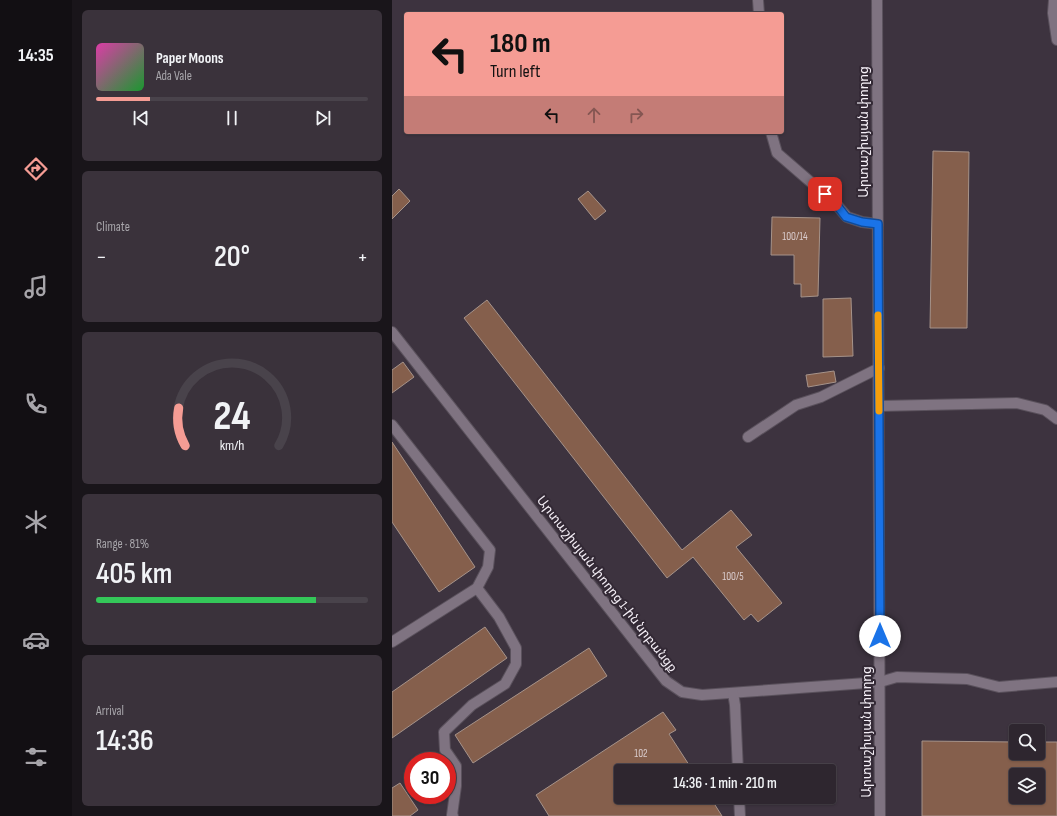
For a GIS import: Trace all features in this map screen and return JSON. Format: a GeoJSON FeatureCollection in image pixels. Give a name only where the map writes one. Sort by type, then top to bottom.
{"type":"FeatureCollection","features":[{"type":"Feature","properties":{"kind":"street"},"geometry":{"type":"LineString","coordinates":[[758,0],[758,12]]}},
{"type":"Feature","properties":{"kind":"street","name":"Արտաշիսյան փողոց"},"geometry":{"type":"LineString","coordinates":[[877,0],[880,816]]}},
{"type":"Feature","properties":{"kind":"street"},"geometry":{"type":"LineString","coordinates":[[1054,0],[1053,13],[1057,40]]}},
{"type":"Feature","properties":{"kind":"street"},"geometry":{"type":"LineString","coordinates":[[772,134],[777,153],[836,204],[846,217],[862,222],[878,224]]}},
{"type":"Feature","properties":{"kind":"street","name":"Արտաշիսյան փողոց 1-ին նրբանցք"},"geometry":{"type":"LineString","coordinates":[[392,332],[666,681],[682,692],[702,695],[733,693],[880,682],[897,677],[966,679],[999,687],[1057,682]]}},
{"type":"Feature","properties":{"kind":"street"},"geometry":{"type":"LineString","coordinates":[[748,437],[796,405],[821,397],[878,368]]}},
{"type":"Feature","properties":{"kind":"street"},"geometry":{"type":"LineString","coordinates":[[879,406],[1018,403],[1045,410],[1057,419]]}},
{"type":"Feature","properties":{"kind":"street"},"geometry":{"type":"LineString","coordinates":[[392,425],[490,550],[488,567],[477,588],[392,642]]}},
{"type":"Feature","properties":{"kind":"street"},"geometry":{"type":"LineString","coordinates":[[451,816],[456,786],[456,766],[445,750],[444,732],[472,705],[505,684],[516,664],[516,648],[499,617],[477,588]]}},
{"type":"Feature","properties":{"kind":"street"},"geometry":{"type":"LineString","coordinates":[[733,693],[735,705],[738,764]]}},
{"type":"Feature","properties":{"kind":"street"},"geometry":{"type":"LineString","coordinates":[[739,804],[740,816]]}},
{"type":"Feature","properties":{"kind":"building"},"geometry":{"type":"Polygon","coordinates":[[[933,151],[969,152],[967,328],[930,328],[933,151]]]}},
{"type":"Feature","properties":{"kind":"building"},"geometry":{"type":"Polygon","coordinates":[[[399,189],[410,201],[392,219],[392,196],[399,189]]]}},
{"type":"Feature","properties":{"kind":"building"},"geometry":{"type":"Polygon","coordinates":[[[588,191],[606,211],[595,220],[578,199],[588,191]]]}},
{"type":"Feature","properties":{"kind":"building"},"geometry":{"type":"Polygon","coordinates":[[[772,217],[820,218],[818,296],[801,297],[801,284],[794,284],[794,255],[771,255],[772,217]]]}},
{"type":"Feature","properties":{"kind":"building"},"geometry":{"type":"Polygon","coordinates":[[[851,298],[853,356],[823,357],[823,299],[851,298]]]}},
{"type":"Feature","properties":{"kind":"building"},"geometry":{"type":"Polygon","coordinates":[[[487,300],[682,550],[731,510],[752,535],[736,547],[782,603],[758,622],[751,614],[744,620],[693,557],[667,578],[464,318],[487,300]]]}},
{"type":"Feature","properties":{"kind":"building"},"geometry":{"type":"Polygon","coordinates":[[[403,362],[414,377],[392,393],[392,370],[403,362]]]}},
{"type":"Feature","properties":{"kind":"building"},"geometry":{"type":"Polygon","coordinates":[[[834,371],[836,382],[808,387],[806,375],[834,371]]]}},
{"type":"Feature","properties":{"kind":"building"},"geometry":{"type":"Polygon","coordinates":[[[392,442],[475,567],[439,592],[392,522],[392,442]]]}},
{"type":"Feature","properties":{"kind":"building"},"geometry":{"type":"Polygon","coordinates":[[[485,627],[507,658],[392,738],[392,692],[485,627]]]}},
{"type":"Feature","properties":{"kind":"building"},"geometry":{"type":"Polygon","coordinates":[[[589,648],[607,676],[473,763],[455,735],[589,648]]]}},
{"type":"Feature","properties":{"kind":"building"},"geometry":{"type":"Polygon","coordinates":[[[663,712],[676,730],[669,734],[688,764],[614,764],[614,804],[714,804],[722,816],[549,816],[536,795],[663,712]]]}},
{"type":"Feature","properties":{"kind":"building"},"geometry":{"type":"Polygon","coordinates":[[[922,741],[1009,742],[1009,760],[1045,760],[1045,742],[1057,742],[1057,816],[922,816],[922,741]]]}},
{"type":"Feature","properties":{"kind":"building"},"geometry":{"type":"Polygon","coordinates":[[[400,783],[404,789],[404,804],[414,804],[418,810],[410,816],[392,816],[392,788],[400,783]]]}},
{"type":"Feature","properties":{"kind":"slow traffic"},"geometry":{"type":"LineString","coordinates":[[878,315],[879,411]]}},
{"type":"Feature","properties":{"kind":"route"},"geometry":{"type":"LineString","coordinates":[[825,194],[836,204],[846,217],[862,222],[878,224],[880,636]]}}]}
